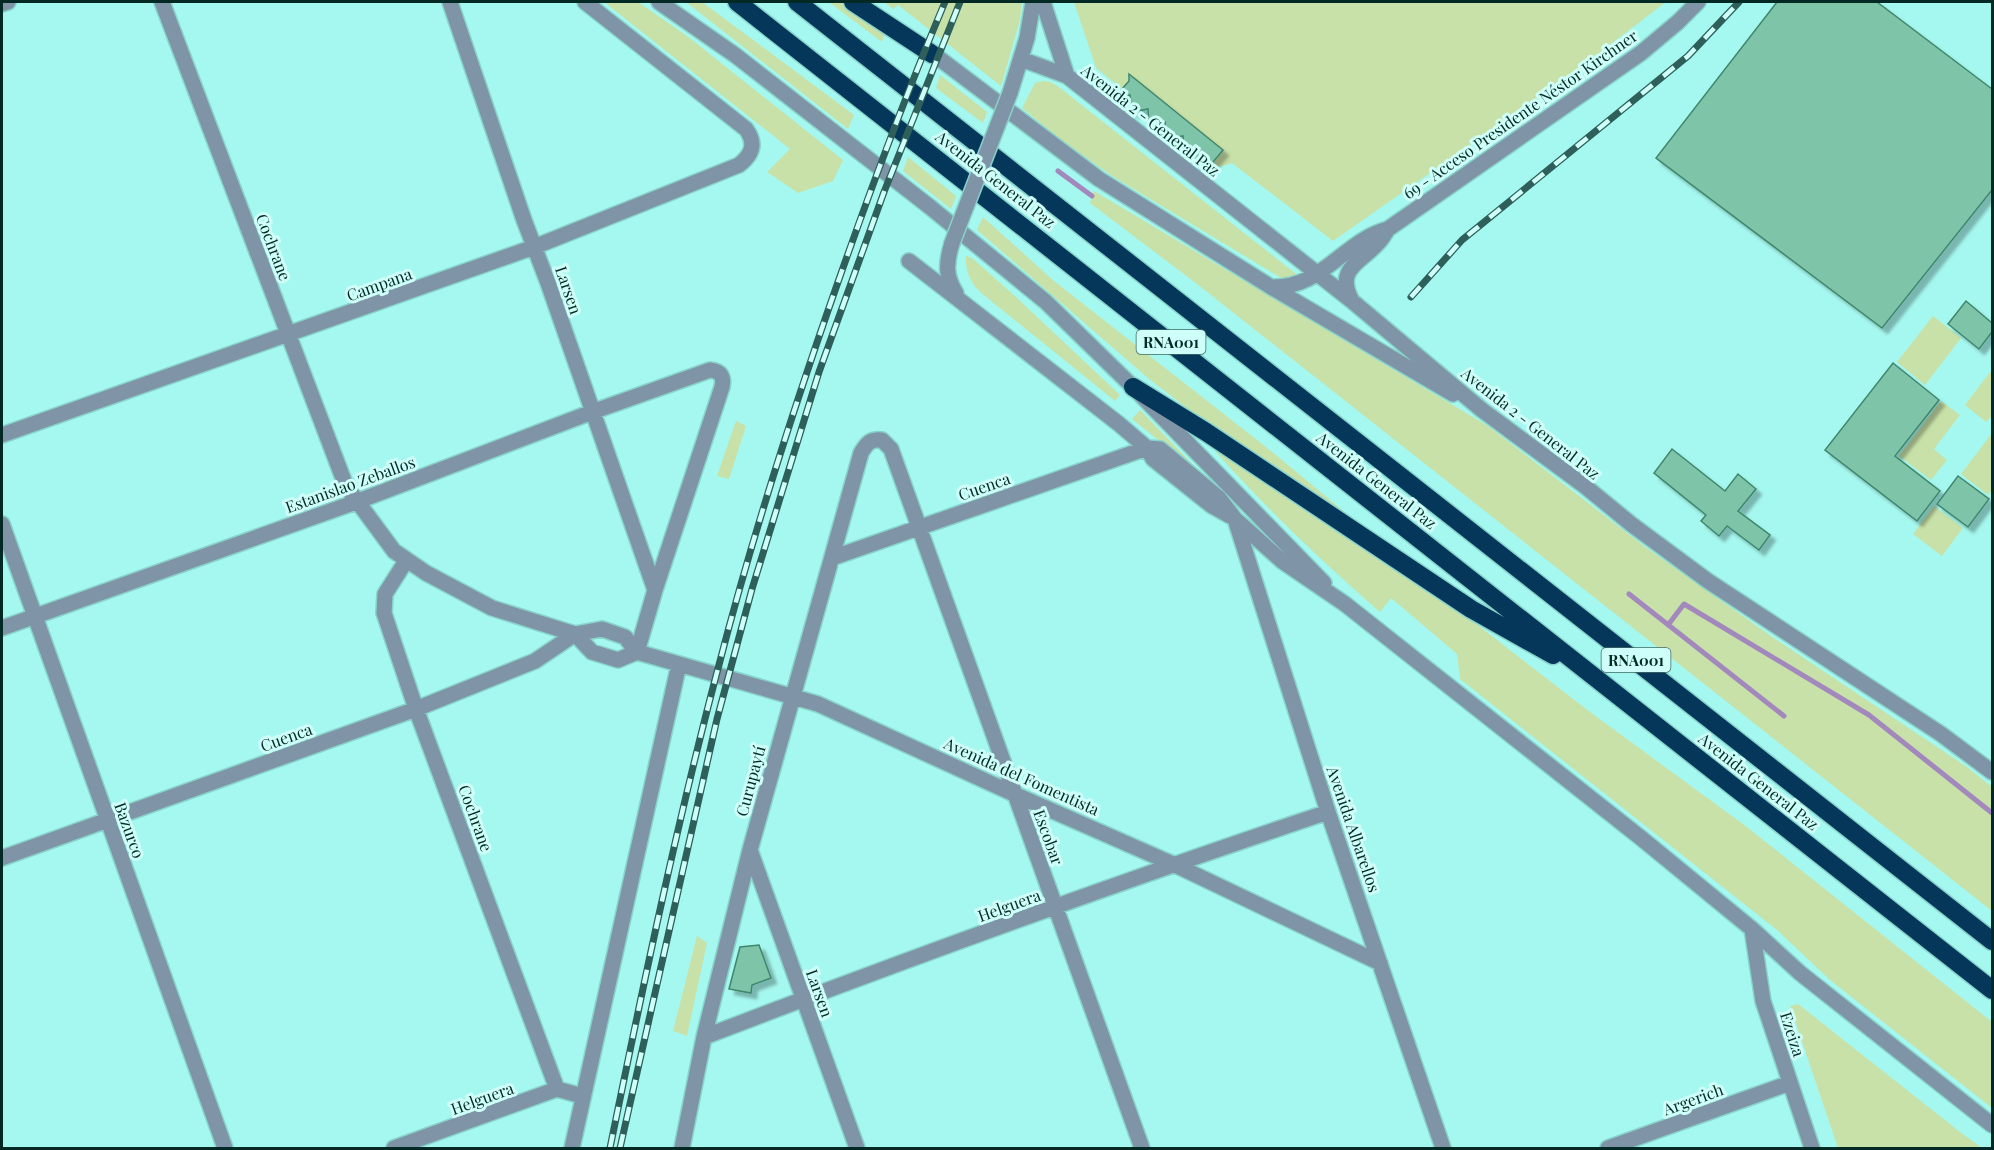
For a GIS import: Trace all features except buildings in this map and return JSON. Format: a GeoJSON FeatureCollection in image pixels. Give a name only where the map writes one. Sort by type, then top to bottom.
{"type":"FeatureCollection","features":[{"type":"Feature","properties":{"kind":"highway","name":"Avenida General Paz"},"geometry":{"type":"LineString","coordinates":[[737,2],[1992,990]]}},
{"type":"Feature","properties":{"kind":"highway","name":"Avenida General Paz"},"geometry":{"type":"LineString","coordinates":[[797,2],[1992,941]]}},
{"type":"Feature","properties":{"kind":"highway"},"geometry":{"type":"LineString","coordinates":[[853,2],[932,54]]}},
{"type":"Feature","properties":{"kind":"highway"},"geometry":{"type":"LineString","coordinates":[[1133,387],[1206,432],[1471,609],[1604,684]]}},
{"type":"Feature","properties":{"kind":"street"},"geometry":{"type":"LineString","coordinates":[[2,4],[8,2]]}},
{"type":"Feature","properties":{"kind":"street","name":"Cochrane"},"geometry":{"type":"LineString","coordinates":[[162,2],[346,486],[356,502]]}},
{"type":"Feature","properties":{"kind":"street","name":"Larsen"},"geometry":{"type":"LineString","coordinates":[[450,2],[655,590]]}},
{"type":"Feature","properties":{"kind":"street","name":"Campana"},"geometry":{"type":"LineString","coordinates":[[2,435],[534,247],[739,165],[751,152],[753,144],[746,129],[585,2]]}},
{"type":"Feature","properties":{"kind":"street"},"geometry":{"type":"LineString","coordinates":[[659,2],[735,55],[988,254],[1046,303],[1133,387],[1345,604]]}},
{"type":"Feature","properties":{"kind":"street"},"geometry":{"type":"LineString","coordinates":[[867,2],[932,54],[1099,179],[1271,287],[1414,373],[1482,410]]}},
{"type":"Feature","properties":{"kind":"street"},"geometry":{"type":"LineString","coordinates":[[960,298],[950,283],[947,260],[1010,93],[1021,59],[1033,2]]}},
{"type":"Feature","properties":{"kind":"street","name":"Avenida 2 - General Paz"},"geometry":{"type":"LineString","coordinates":[[1043,2],[1067,76]]}},
{"type":"Feature","properties":{"kind":"street","name":"69 - Acceso Presidente Néstor Kirchner"},"geometry":{"type":"LineString","coordinates":[[1352,301],[1346,284],[1350,268],[1379,243],[1388,230],[1641,53],[1698,2]]}},
{"type":"Feature","properties":{"kind":"street","name":"Avenida 2 - General Paz"},"geometry":{"type":"LineString","coordinates":[[1021,59],[1067,76],[1352,301],[1482,410],[1708,581],[1941,734],[1992,772]]}},
{"type":"Feature","properties":{"kind":"street","name":"69 - Acceso Presidente Néstor Kirchner"},"geometry":{"type":"LineString","coordinates":[[1271,287],[1296,285],[1317,274],[1374,233],[1388,230]]}},
{"type":"Feature","properties":{"kind":"street"},"geometry":{"type":"LineString","coordinates":[[909,261],[960,298],[1147,448],[1153,459],[1212,506],[1235,519],[1282,561],[1345,604],[1654,848],[1752,929],[1800,973],[1992,1125]]}},
{"type":"Feature","properties":{"kind":"street","name":"Estanislao Zeballos"},"geometry":{"type":"LineString","coordinates":[[2,628],[356,502],[592,412],[710,370],[721,374],[722,387],[655,590]]}},
{"type":"Feature","properties":{"kind":"street","name":"Curupaytí"},"geometry":{"type":"LineString","coordinates":[[682,1149],[704,1037],[750,850],[792,695],[861,453],[867,443],[873,439],[882,440]]}},
{"type":"Feature","properties":{"kind":"street","name":"Escobar"},"geometry":{"type":"LineString","coordinates":[[882,440],[891,449],[1142,1149]]}},
{"type":"Feature","properties":{"kind":"street","name":"Cuenca"},"geometry":{"type":"LineString","coordinates":[[832,558],[1147,448]]}},
{"type":"Feature","properties":{"kind":"street","name":"Avenida del Fomentista"},"geometry":{"type":"LineString","coordinates":[[356,502],[394,551],[406,561],[468,597],[492,608],[575,634],[602,629],[625,637],[637,652],[818,704],[1173,864],[1380,963]]}},
{"type":"Feature","properties":{"kind":"street","name":"Avenida Albarellos"},"geometry":{"type":"LineString","coordinates":[[1235,519],[1328,812],[1443,1149]]}},
{"type":"Feature","properties":{"kind":"street","name":"Bazurco"},"geometry":{"type":"LineString","coordinates":[[2,524],[225,1149]]}},
{"type":"Feature","properties":{"kind":"street","name":"Cochrane"},"geometry":{"type":"LineString","coordinates":[[406,561],[385,594],[384,613],[416,709],[557,1089]]}},
{"type":"Feature","properties":{"kind":"street"},"geometry":{"type":"LineString","coordinates":[[637,652],[655,590]]}},
{"type":"Feature","properties":{"kind":"street","name":"Cuenca"},"geometry":{"type":"LineString","coordinates":[[2,858],[416,709],[534,661],[575,634]]}},
{"type":"Feature","properties":{"kind":"street","name":"Avenida del Fomentista"},"geometry":{"type":"LineString","coordinates":[[575,634],[592,652],[618,660],[637,652]]}},
{"type":"Feature","properties":{"kind":"street"},"geometry":{"type":"LineString","coordinates":[[572,1149],[679,664]]}},
{"type":"Feature","properties":{"kind":"street","name":"Helguera"},"geometry":{"type":"LineString","coordinates":[[704,1037],[1173,864],[1328,812]]}},
{"type":"Feature","properties":{"kind":"street","name":"Larsen"},"geometry":{"type":"LineString","coordinates":[[750,850],[857,1149]]}},
{"type":"Feature","properties":{"kind":"street","name":"Ezeiza"},"geometry":{"type":"LineString","coordinates":[[1752,929],[1763,1001],[1812,1149]]}},
{"type":"Feature","properties":{"kind":"street","name":"Argerich"},"geometry":{"type":"LineString","coordinates":[[1608,1149],[1790,1083]]}},
{"type":"Feature","properties":{"kind":"street"},"geometry":{"type":"LineString","coordinates":[[557,1089],[582,1096]]}},
{"type":"Feature","properties":{"kind":"street","name":"Helguera"},"geometry":{"type":"LineString","coordinates":[[394,1149],[557,1089]]}},
{"type":"Feature","properties":{"kind":"green space"},"geometry":{"type":"Polygon","coordinates":[[[604,2],[638,2],[687,36],[843,160],[833,181],[798,193],[767,172],[790,149],[604,2]]]}},
{"type":"Feature","properties":{"kind":"green space"},"geometry":{"type":"Polygon","coordinates":[[[686,2],[702,2],[854,115],[848,129],[686,2]]]}},
{"type":"Feature","properties":{"kind":"green space"},"geometry":{"type":"Polygon","coordinates":[[[829,2],[842,2],[886,30],[882,42],[829,2]]]}},
{"type":"Feature","properties":{"kind":"green space"},"geometry":{"type":"Polygon","coordinates":[[[884,2],[1022,2],[1020,20],[1001,86],[898,5],[893,9],[884,2]]]}},
{"type":"Feature","properties":{"kind":"green space"},"geometry":{"type":"Polygon","coordinates":[[[1074,2],[1666,2],[1569,76],[1333,241],[1232,163],[1219,167],[1096,68],[1074,2]]]}},
{"type":"Feature","properties":{"kind":"green space"},"geometry":{"type":"Polygon","coordinates":[[[940,75],[987,112],[983,123],[936,88],[940,75]]]}},
{"type":"Feature","properties":{"kind":"green space"},"geometry":{"type":"Polygon","coordinates":[[[1051,82],[1060,88],[1300,277],[1286,280],[1281,278],[1112,176],[1061,140],[1022,108],[1035,83],[1051,82]]]}},
{"type":"Feature","properties":{"kind":"green space"},"geometry":{"type":"Polygon","coordinates":[[[908,157],[956,196],[951,209],[903,171],[908,157]]]}},
{"type":"Feature","properties":{"kind":"green space"},"geometry":{"type":"Polygon","coordinates":[[[1094,191],[1488,426],[1644,546],[1771,636],[1967,767],[1992,787],[1992,911],[1197,284],[1090,203],[1094,191]]]}},
{"type":"Feature","properties":{"kind":"green space"},"geometry":{"type":"Polygon","coordinates":[[[983,217],[1054,281],[1271,451],[1357,522],[1213,428],[1149,379],[977,230],[983,217]]]}},
{"type":"Feature","properties":{"kind":"green space"},"geometry":{"type":"Polygon","coordinates":[[[966,256],[972,258],[1016,297],[1120,395],[1115,401],[980,292],[969,276],[966,256]]]}},
{"type":"Feature","properties":{"kind":"green space"},"geometry":{"type":"Polygon","coordinates":[[[1933,316],[1961,338],[1925,385],[1897,362],[1933,316]]]}},
{"type":"Feature","properties":{"kind":"green space"},"geometry":{"type":"Polygon","coordinates":[[[1990,372],[1992,374],[1992,416],[1986,422],[1965,405],[1990,372]]]}},
{"type":"Feature","properties":{"kind":"green space"},"geometry":{"type":"Polygon","coordinates":[[[1941,401],[1960,415],[1934,449],[1947,460],[1931,480],[1899,456],[1941,401]]]}},
{"type":"Feature","properties":{"kind":"green space"},"geometry":{"type":"Polygon","coordinates":[[[1140,410],[1209,481],[1132,419],[1140,410]]]}},
{"type":"Feature","properties":{"kind":"green space"},"geometry":{"type":"Polygon","coordinates":[[[736,421],[746,426],[729,479],[717,476],[736,421]]]}},
{"type":"Feature","properties":{"kind":"green space"},"geometry":{"type":"Polygon","coordinates":[[[1992,433],[1992,490],[1988,495],[1961,474],[1992,433]]]}},
{"type":"Feature","properties":{"kind":"green space"},"geometry":{"type":"Polygon","coordinates":[[[1216,449],[1475,623],[1590,712],[1747,827],[1992,1022],[1992,1108],[1830,980],[1777,930],[1460,679],[1457,654],[1391,598],[1380,612],[1274,514],[1215,451],[1216,449]]]}},
{"type":"Feature","properties":{"kind":"green space"},"geometry":{"type":"Polygon","coordinates":[[[1934,506],[1963,528],[1942,556],[1913,534],[1934,506]]]}},
{"type":"Feature","properties":{"kind":"green space"},"geometry":{"type":"Polygon","coordinates":[[[697,936],[707,943],[687,1036],[673,1031],[697,936]]]}},
{"type":"Feature","properties":{"kind":"green space"},"geometry":{"type":"Polygon","coordinates":[[[1798,1004],[1982,1148],[1838,1148],[1790,1006],[1798,1004]]]}},
{"type":"Feature","properties":{"kind":"waterway"},"geometry":{"type":"LineString","coordinates":[[1058,171],[1092,196]]}},
{"type":"Feature","properties":{"kind":"waterway"},"geometry":{"type":"LineString","coordinates":[[1629,594],[1784,716]]}},
{"type":"Feature","properties":{"kind":"waterway"},"geometry":{"type":"LineString","coordinates":[[1668,625],[1684,604],[1869,715],[1992,813]]}},
{"type":"Feature","properties":{"kind":"railway"},"geometry":{"type":"LineString","coordinates":[[610,1148],[675,843],[704,722],[760,518],[790,423],[863,212],[916,71],[945,2]]}},
{"type":"Feature","properties":{"kind":"railway"},"geometry":{"type":"LineString","coordinates":[[620,1148],[717,719],[752,589],[819,372],[884,192],[960,2]]}},
{"type":"Feature","properties":{"kind":"railway"},"geometry":{"type":"LineString","coordinates":[[1411,297],[1462,240],[1688,56],[1739,2]]}}]}
